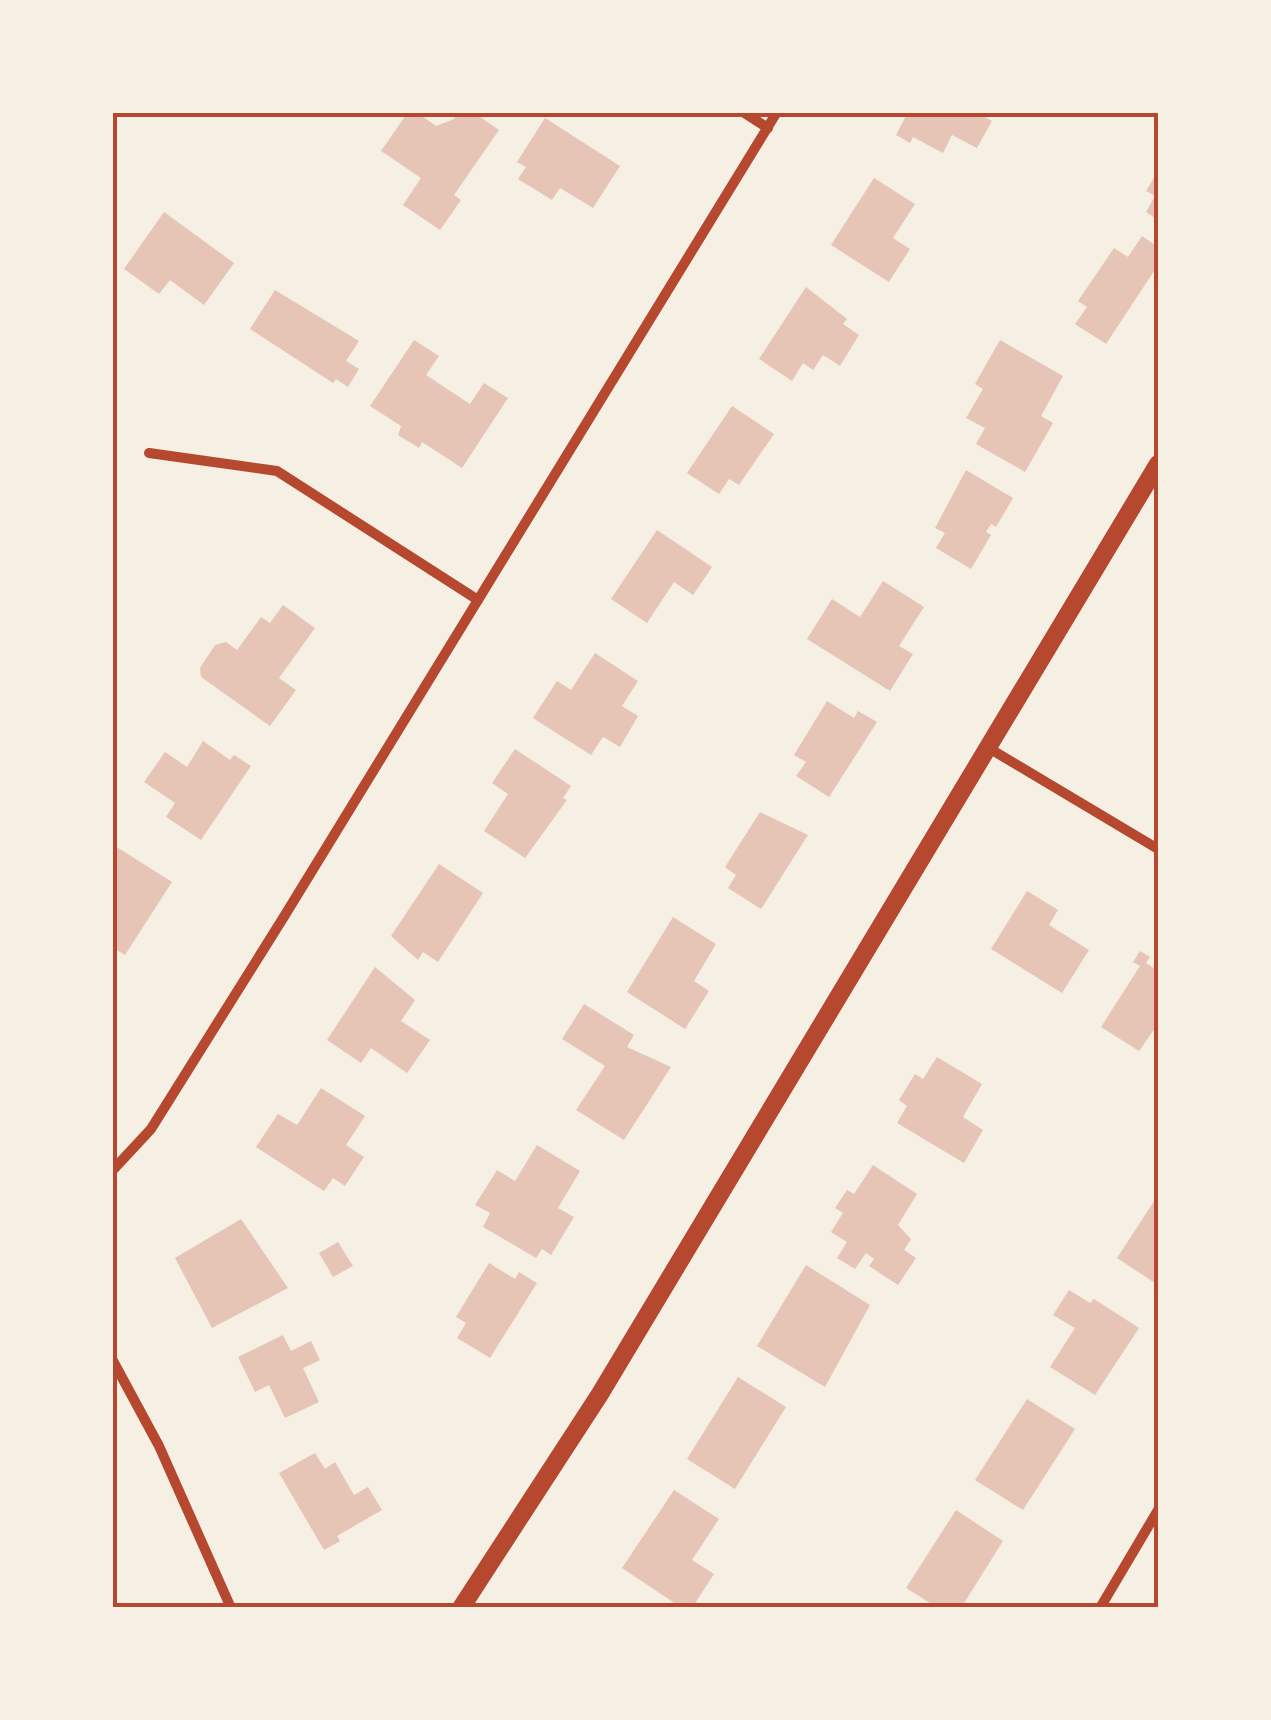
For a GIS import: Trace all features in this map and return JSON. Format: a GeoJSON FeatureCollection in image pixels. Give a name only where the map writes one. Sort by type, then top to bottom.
{"type":"FeatureCollection","features":[{"type":"Feature","properties":{"kind":"street"},"geometry":{"type":"LineString","coordinates":[[742,112],[768,128]]}},
{"type":"Feature","properties":{"kind":"street"},"geometry":{"type":"LineString","coordinates":[[112,1171],[151,1129],[777,112]]}},
{"type":"Feature","properties":{"kind":"street"},"geometry":{"type":"LineString","coordinates":[[148,453],[276,471],[478,600]]}},
{"type":"Feature","properties":{"kind":"street"},"geometry":{"type":"LineString","coordinates":[[461,1608],[600,1394],[1158,464]]}},
{"type":"Feature","properties":{"kind":"street"},"geometry":{"type":"LineString","coordinates":[[987,747],[1158,848]]}},
{"type":"Feature","properties":{"kind":"street"},"geometry":{"type":"LineString","coordinates":[[112,1358],[160,1446],[230,1608]]}},
{"type":"Feature","properties":{"kind":"street"},"geometry":{"type":"LineString","coordinates":[[1100,1608],[1158,1510]]}},
{"type":"Feature","properties":{"kind":"building"},"geometry":{"type":"Polygon","coordinates":[[[408,112],[416,112],[436,126],[454,119],[458,112],[473,112],[499,130],[454,195],[461,200],[440,230],[403,205],[421,178],[381,151],[408,112]]]}},
{"type":"Feature","properties":{"kind":"building"},"geometry":{"type":"Polygon","coordinates":[[[908,112],[976,112],[992,121],[977,148],[952,135],[943,153],[913,137],[910,143],[896,135],[908,112]]]}},
{"type":"Feature","properties":{"kind":"building"},"geometry":{"type":"Polygon","coordinates":[[[545,118],[620,166],[593,208],[560,188],[552,200],[518,179],[526,167],[517,162],[545,118]]]}},
{"type":"Feature","properties":{"kind":"building"},"geometry":{"type":"Polygon","coordinates":[[[1158,171],[1158,220],[1146,212],[1155,196],[1146,191],[1158,171]]]}},
{"type":"Feature","properties":{"kind":"building"},"geometry":{"type":"Polygon","coordinates":[[[874,178],[915,204],[893,238],[910,249],[889,282],[831,245],[874,178]]]}},
{"type":"Feature","properties":{"kind":"building"},"geometry":{"type":"Polygon","coordinates":[[[164,212],[234,263],[204,305],[170,280],[159,294],[124,269],[164,212]]]}},
{"type":"Feature","properties":{"kind":"building"},"geometry":{"type":"Polygon","coordinates":[[[1142,236],[1158,247],[1158,265],[1106,344],[1075,324],[1087,307],[1078,301],[1114,248],[1128,257],[1142,236]]]}},
{"type":"Feature","properties":{"kind":"building"},"geometry":{"type":"Polygon","coordinates":[[[806,287],[847,319],[843,324],[859,335],[840,366],[823,355],[813,370],[803,363],[792,381],[759,359],[806,287]]]}},
{"type":"Feature","properties":{"kind":"building"},"geometry":{"type":"Polygon","coordinates":[[[275,290],[359,341],[346,361],[359,369],[348,387],[336,379],[333,383],[250,329],[275,290]]]}},
{"type":"Feature","properties":{"kind":"building"},"geometry":{"type":"Polygon","coordinates":[[[414,340],[439,356],[426,375],[470,404],[484,383],[508,398],[462,468],[422,442],[419,448],[398,435],[401,426],[370,406],[414,340]]]}},
{"type":"Feature","properties":{"kind":"building"},"geometry":{"type":"Polygon","coordinates":[[[1000,340],[1063,376],[1041,416],[1053,423],[1025,472],[976,444],[985,428],[966,418],[983,389],[975,384],[1000,340]]]}},
{"type":"Feature","properties":{"kind":"building"},"geometry":{"type":"Polygon","coordinates":[[[732,406],[774,434],[739,485],[729,479],[719,494],[687,473],[732,406]]]}},
{"type":"Feature","properties":{"kind":"building"},"geometry":{"type":"Polygon","coordinates":[[[966,470],[1013,498],[996,527],[991,524],[986,532],[991,535],[971,569],[936,548],[945,533],[935,528],[966,470]]]}},
{"type":"Feature","properties":{"kind":"building"},"geometry":{"type":"Polygon","coordinates":[[[657,530],[712,567],[693,595],[674,582],[647,623],[611,599],[657,530]]]}},
{"type":"Feature","properties":{"kind":"building"},"geometry":{"type":"Polygon","coordinates":[[[883,581],[924,607],[899,646],[913,654],[890,691],[807,639],[832,599],[860,617],[883,581]]]}},
{"type":"Feature","properties":{"kind":"building"},"geometry":{"type":"Polygon","coordinates":[[[283,605],[315,628],[279,678],[296,690],[270,726],[201,677],[200,668],[215,645],[226,642],[237,650],[261,617],[270,623],[283,605]]]}},
{"type":"Feature","properties":{"kind":"building"},"geometry":{"type":"Polygon","coordinates":[[[595,653],[638,681],[622,706],[638,716],[620,747],[603,737],[591,755],[533,718],[557,681],[571,690],[595,653]]]}},
{"type":"Feature","properties":{"kind":"building"},"geometry":{"type":"Polygon","coordinates":[[[827,701],[854,718],[858,711],[877,722],[829,797],[796,776],[806,762],[794,755],[827,701]]]}},
{"type":"Feature","properties":{"kind":"building"},"geometry":{"type":"Polygon","coordinates":[[[203,741],[230,760],[234,755],[251,766],[201,840],[166,817],[175,803],[144,782],[165,752],[187,767],[203,741]]]}},
{"type":"Feature","properties":{"kind":"building"},"geometry":{"type":"Polygon","coordinates":[[[515,749],[571,786],[563,798],[567,800],[525,858],[484,831],[508,794],[492,783],[515,749]]]}},
{"type":"Feature","properties":{"kind":"building"},"geometry":{"type":"Polygon","coordinates":[[[760,812],[808,835],[761,909],[728,888],[736,875],[725,867],[760,812]]]}},
{"type":"Feature","properties":{"kind":"building"},"geometry":{"type":"Polygon","coordinates":[[[112,844],[172,882],[125,955],[112,947],[112,844]]]}},
{"type":"Feature","properties":{"kind":"building"},"geometry":{"type":"Polygon","coordinates":[[[439,864],[483,893],[438,962],[423,952],[418,960],[391,936],[439,864]]]}},
{"type":"Feature","properties":{"kind":"building"},"geometry":{"type":"Polygon","coordinates":[[[1027,891],[1058,910],[1049,925],[1089,950],[1062,993],[991,949],[1027,891]]]}},
{"type":"Feature","properties":{"kind":"building"},"geometry":{"type":"Polygon","coordinates":[[[673,917],[716,944],[694,981],[709,991],[685,1029],[627,992],[673,917]]]}},
{"type":"Feature","properties":{"kind":"building"},"geometry":{"type":"Polygon","coordinates":[[[1140,951],[1150,957],[1146,963],[1158,971],[1158,1024],[1139,1051],[1101,1027],[1140,966],[1133,962],[1140,951]]]}},
{"type":"Feature","properties":{"kind":"building"},"geometry":{"type":"Polygon","coordinates":[[[375,967],[415,1000],[401,1021],[430,1040],[407,1073],[371,1048],[361,1063],[327,1040],[375,967]]]}},
{"type":"Feature","properties":{"kind":"building"},"geometry":{"type":"Polygon","coordinates":[[[584,1004],[634,1035],[627,1047],[671,1067],[624,1140],[576,1110],[605,1066],[562,1039],[584,1004]]]}},
{"type":"Feature","properties":{"kind":"building"},"geometry":{"type":"Polygon","coordinates":[[[937,1057],[982,1084],[963,1117],[983,1130],[964,1163],[897,1123],[907,1106],[899,1100],[915,1074],[923,1079],[937,1057]]]}},
{"type":"Feature","properties":{"kind":"building"},"geometry":{"type":"Polygon","coordinates":[[[321,1088],[365,1116],[346,1145],[364,1157],[345,1186],[333,1178],[324,1191],[256,1147],[278,1114],[297,1125],[321,1088]]]}},
{"type":"Feature","properties":{"kind":"building"},"geometry":{"type":"Polygon","coordinates":[[[537,1145],[580,1171],[558,1208],[574,1217],[551,1255],[542,1249],[536,1258],[483,1227],[490,1213],[475,1205],[497,1170],[515,1181],[537,1145]]]}},
{"type":"Feature","properties":{"kind":"building"},"geometry":{"type":"Polygon","coordinates":[[[873,1165],[917,1194],[898,1225],[911,1239],[904,1250],[916,1258],[898,1285],[869,1266],[874,1259],[866,1253],[855,1269],[837,1258],[847,1242],[831,1232],[843,1213],[835,1208],[847,1190],[854,1194],[873,1165]]]}},
{"type":"Feature","properties":{"kind":"building"},"geometry":{"type":"Polygon","coordinates":[[[1158,1195],[1158,1285],[1117,1258],[1158,1195]]]}},
{"type":"Feature","properties":{"kind":"building"},"geometry":{"type":"Polygon","coordinates":[[[241,1219],[288,1288],[212,1328],[175,1258],[241,1219]]]}},
{"type":"Feature","properties":{"kind":"building"},"geometry":{"type":"Polygon","coordinates":[[[338,1242],[353,1266],[333,1277],[319,1253],[338,1242]]]}},
{"type":"Feature","properties":{"kind":"building"},"geometry":{"type":"Polygon","coordinates":[[[489,1263],[515,1279],[519,1272],[537,1283],[490,1358],[457,1338],[466,1323],[456,1317],[489,1263]]]}},
{"type":"Feature","properties":{"kind":"building"},"geometry":{"type":"Polygon","coordinates":[[[806,1265],[870,1305],[825,1387],[757,1346],[806,1265]]]}},
{"type":"Feature","properties":{"kind":"building"},"geometry":{"type":"Polygon","coordinates":[[[1069,1290],[1090,1303],[1094,1299],[1139,1328],[1095,1395],[1050,1367],[1075,1328],[1053,1315],[1069,1290]]]}},
{"type":"Feature","properties":{"kind":"building"},"geometry":{"type":"Polygon","coordinates":[[[283,1335],[291,1351],[311,1341],[320,1360],[303,1368],[319,1402],[285,1418],[269,1385],[255,1392],[238,1357],[283,1335]]]}},
{"type":"Feature","properties":{"kind":"building"},"geometry":{"type":"Polygon","coordinates":[[[738,1377],[786,1407],[735,1489],[687,1459],[738,1377]]]}},
{"type":"Feature","properties":{"kind":"building"},"geometry":{"type":"Polygon","coordinates":[[[1027,1399],[1075,1429],[1023,1510],[975,1480],[1027,1399]]]}},
{"type":"Feature","properties":{"kind":"building"},"geometry":{"type":"Polygon","coordinates":[[[315,1453],[325,1469],[335,1462],[354,1495],[368,1487],[382,1510],[337,1536],[340,1541],[324,1550],[279,1473],[315,1453]]]}},
{"type":"Feature","properties":{"kind":"building"},"geometry":{"type":"Polygon","coordinates":[[[674,1490],[719,1519],[692,1560],[714,1574],[692,1608],[682,1608],[622,1568],[674,1490]]]}},
{"type":"Feature","properties":{"kind":"building"},"geometry":{"type":"Polygon","coordinates":[[[956,1510],[1003,1541],[961,1608],[938,1608],[906,1588],[956,1510]]]}}]}
